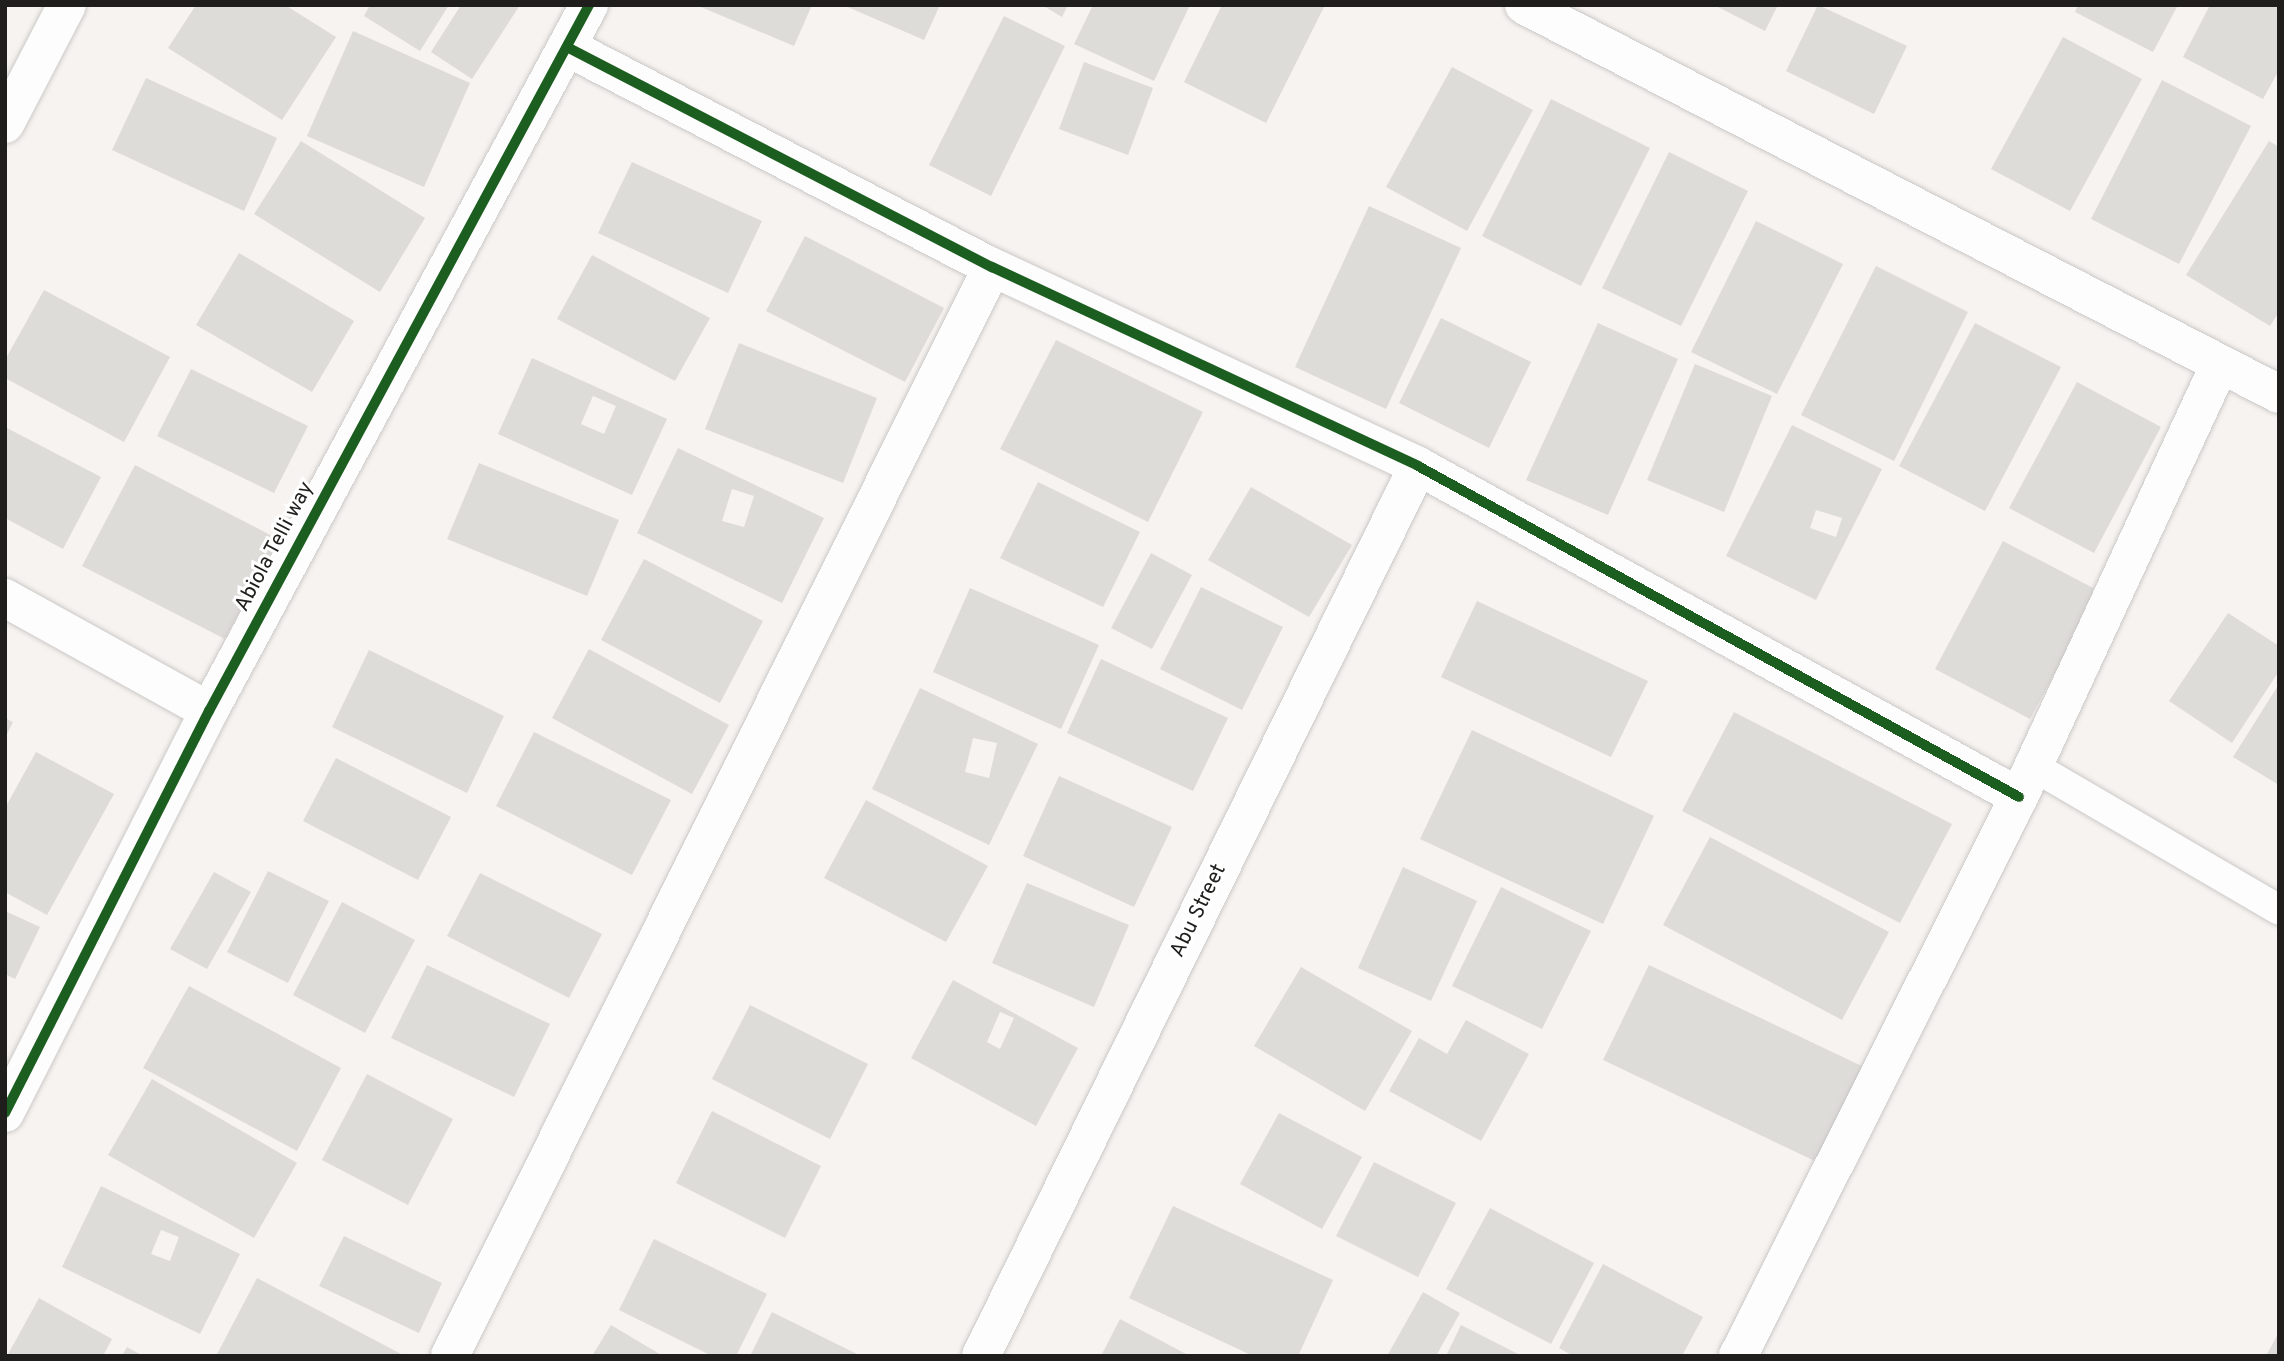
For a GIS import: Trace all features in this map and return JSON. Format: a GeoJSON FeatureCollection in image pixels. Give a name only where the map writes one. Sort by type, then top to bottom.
{"type":"FeatureCollection","features":[{"type":"Feature","properties":{"kind":"street"},"geometry":{"type":"LineString","coordinates":[[5,124],[66,5]]}},
{"type":"Feature","properties":{"kind":"street","name":"Abiola Telli way"},"geometry":{"type":"LineString","coordinates":[[5,1113],[209,710],[589,5]]}},
{"type":"Feature","properties":{"kind":"street"},"geometry":{"type":"LineString","coordinates":[[1524,5],[2279,394]]}},
{"type":"Feature","properties":{"kind":"street"},"geometry":{"type":"LineString","coordinates":[[567,47],[992,267],[1418,466],[2026,781]]}},
{"type":"Feature","properties":{"kind":"street"},"geometry":{"type":"LineString","coordinates":[[450,1356],[992,267]]}},
{"type":"Feature","properties":{"kind":"street"},"geometry":{"type":"LineString","coordinates":[[1738,1356],[2026,781],[2220,364]]}},
{"type":"Feature","properties":{"kind":"street","name":"Abu Street"},"geometry":{"type":"LineString","coordinates":[[981,1356],[1418,466]]}},
{"type":"Feature","properties":{"kind":"street"},"geometry":{"type":"LineString","coordinates":[[5,598],[209,710]]}},
{"type":"Feature","properties":{"kind":"lane"},"geometry":{"type":"LineString","coordinates":[[2026,781],[2279,910]]}},
{"type":"Feature","properties":{"kind":"building"},"geometry":{"type":"Polygon","coordinates":[[[196,5],[285,5],[336,37],[282,120],[168,48],[196,5]]]}},
{"type":"Feature","properties":{"kind":"building"},"geometry":{"type":"Polygon","coordinates":[[[370,5],[449,5],[420,51],[364,16],[370,5]]]}},
{"type":"Feature","properties":{"kind":"building"},"geometry":{"type":"Polygon","coordinates":[[[461,5],[520,5],[472,79],[431,52],[461,5]]]}},
{"type":"Feature","properties":{"kind":"building"},"geometry":{"type":"Polygon","coordinates":[[[696,5],[812,5],[794,46],[696,5]]]}},
{"type":"Feature","properties":{"kind":"building"},"geometry":{"type":"Polygon","coordinates":[[[843,5],[940,5],[924,40],[843,5]]]}},
{"type":"Feature","properties":{"kind":"building"},"geometry":{"type":"Polygon","coordinates":[[[1042,5],[1068,5],[1062,17],[1042,5]]]}},
{"type":"Feature","properties":{"kind":"building"},"geometry":{"type":"Polygon","coordinates":[[[1093,5],[1190,5],[1154,81],[1074,44],[1093,5]]]}},
{"type":"Feature","properties":{"kind":"building"},"geometry":{"type":"Polygon","coordinates":[[[1222,5],[1325,5],[1266,123],[1184,82],[1222,5]]]}},
{"type":"Feature","properties":{"kind":"building"},"geometry":{"type":"Polygon","coordinates":[[[1714,5],[1778,5],[1765,31],[1714,5]]]}},
{"type":"Feature","properties":{"kind":"building"},"geometry":{"type":"Polygon","coordinates":[[[1818,5],[1907,46],[1874,114],[1786,71],[1818,5]]]}},
{"type":"Feature","properties":{"kind":"building"},"geometry":{"type":"Polygon","coordinates":[[[2078,5],[2178,5],[2153,52],[2075,12],[2078,5]]]}},
{"type":"Feature","properties":{"kind":"building"},"geometry":{"type":"Polygon","coordinates":[[[2210,5],[2279,5],[2279,70],[2263,99],[2183,57],[2210,5]]]}},
{"type":"Feature","properties":{"kind":"building"},"geometry":{"type":"Polygon","coordinates":[[[1004,16],[1065,46],[991,196],[929,165],[1004,16]]]}},
{"type":"Feature","properties":{"kind":"building"},"geometry":{"type":"Polygon","coordinates":[[[353,31],[470,83],[424,187],[307,136],[353,31]]]}},
{"type":"Feature","properties":{"kind":"building"},"geometry":{"type":"Polygon","coordinates":[[[2063,37],[2142,79],[2070,211],[1991,169],[2063,37]]]}},
{"type":"Feature","properties":{"kind":"building"},"geometry":{"type":"Polygon","coordinates":[[[1084,62],[1153,88],[1128,155],[1059,129],[1084,62]]]}},
{"type":"Feature","properties":{"kind":"building"},"geometry":{"type":"Polygon","coordinates":[[[1452,67],[1533,110],[1467,231],[1386,187],[1452,67]]]}},
{"type":"Feature","properties":{"kind":"building"},"geometry":{"type":"Polygon","coordinates":[[[146,78],[277,138],[244,211],[112,150],[146,78]]]}},
{"type":"Feature","properties":{"kind":"building"},"geometry":{"type":"Polygon","coordinates":[[[2162,80],[2251,126],[2179,264],[2091,219],[2162,80]]]}},
{"type":"Feature","properties":{"kind":"building"},"geometry":{"type":"Polygon","coordinates":[[[1551,99],[1650,148],[1581,286],[1482,236],[1551,99]]]}},
{"type":"Feature","properties":{"kind":"building"},"geometry":{"type":"Polygon","coordinates":[[[301,141],[425,218],[380,292],[254,214],[301,141]]]}},
{"type":"Feature","properties":{"kind":"building"},"geometry":{"type":"Polygon","coordinates":[[[2269,141],[2279,147],[2279,312],[2270,326],[2186,275],[2269,141]]]}},
{"type":"Feature","properties":{"kind":"building"},"geometry":{"type":"Polygon","coordinates":[[[1669,152],[1748,191],[1681,326],[1602,288],[1669,152]]]}},
{"type":"Feature","properties":{"kind":"building"},"geometry":{"type":"Polygon","coordinates":[[[632,162],[762,221],[728,293],[598,233],[632,162]]]}},
{"type":"Feature","properties":{"kind":"building"},"geometry":{"type":"Polygon","coordinates":[[[1369,206],[1461,248],[1386,409],[1295,367],[1369,206]]]}},
{"type":"Feature","properties":{"kind":"building"},"geometry":{"type":"Polygon","coordinates":[[[1756,221],[1843,264],[1777,394],[1691,352],[1756,221]]]}},
{"type":"Feature","properties":{"kind":"building"},"geometry":{"type":"Polygon","coordinates":[[[805,236],[944,308],[905,382],[766,311],[805,236]]]}},
{"type":"Feature","properties":{"kind":"building"},"geometry":{"type":"Polygon","coordinates":[[[239,253],[354,321],[312,392],[196,325],[239,253]]]}},
{"type":"Feature","properties":{"kind":"building"},"geometry":{"type":"Polygon","coordinates":[[[592,255],[710,318],[675,381],[557,319],[592,255]]]}},
{"type":"Feature","properties":{"kind":"building"},"geometry":{"type":"Polygon","coordinates":[[[1876,266],[1968,312],[1894,461],[1801,415],[1876,266]]]}},
{"type":"Feature","properties":{"kind":"building"},"geometry":{"type":"Polygon","coordinates":[[[44,290],[170,357],[124,442],[5,378],[5,360],[44,290]]]}},
{"type":"Feature","properties":{"kind":"building"},"geometry":{"type":"Polygon","coordinates":[[[1441,318],[1531,362],[1489,448],[1399,403],[1441,318]]]}},
{"type":"Feature","properties":{"kind":"building"},"geometry":{"type":"Polygon","coordinates":[[[1598,323],[1678,359],[1608,515],[1526,480],[1598,323]]]}},
{"type":"Feature","properties":{"kind":"building"},"geometry":{"type":"Polygon","coordinates":[[[1975,323],[2061,367],[1985,511],[1899,466],[1975,323]]]}},
{"type":"Feature","properties":{"kind":"building"},"geometry":{"type":"Polygon","coordinates":[[[1056,340],[1203,412],[1148,522],[1000,449],[1056,340]]]}},
{"type":"Feature","properties":{"kind":"building"},"geometry":{"type":"Polygon","coordinates":[[[739,343],[877,398],[843,483],[705,429],[739,343]]]}},
{"type":"Feature","properties":{"kind":"building"},"geometry":{"type":"Polygon","coordinates":[[[532,358],[667,419],[632,495],[498,434],[532,358]],[[593,396],[581,424],[604,434],[616,406],[593,396]]]}},
{"type":"Feature","properties":{"kind":"building"},"geometry":{"type":"Polygon","coordinates":[[[1695,364],[1772,396],[1724,512],[1647,480],[1695,364]]]}},
{"type":"Feature","properties":{"kind":"building"},"geometry":{"type":"Polygon","coordinates":[[[191,369],[308,426],[274,493],[157,436],[191,369]]]}},
{"type":"Feature","properties":{"kind":"building"},"geometry":{"type":"Polygon","coordinates":[[[2077,382],[2161,427],[2094,553],[2009,508],[2077,382]]]}},
{"type":"Feature","properties":{"kind":"building"},"geometry":{"type":"Polygon","coordinates":[[[1792,425],[1882,469],[1816,600],[1726,556],[1792,425]],[[1816,510],[1810,528],[1836,537],[1842,518],[1816,510]]]}},
{"type":"Feature","properties":{"kind":"building"},"geometry":{"type":"Polygon","coordinates":[[[5,427],[101,477],[63,549],[5,518],[5,427]]]}},
{"type":"Feature","properties":{"kind":"building"},"geometry":{"type":"Polygon","coordinates":[[[678,448],[824,518],[782,603],[637,533],[678,448]],[[732,489],[722,521],[744,527],[754,496],[732,489]]]}},
{"type":"Feature","properties":{"kind":"building"},"geometry":{"type":"Polygon","coordinates":[[[479,463],[619,520],[587,596],[447,539],[479,463]]]}},
{"type":"Feature","properties":{"kind":"building"},"geometry":{"type":"Polygon","coordinates":[[[135,465],[278,539],[225,639],[82,566],[135,465]]]}},
{"type":"Feature","properties":{"kind":"building"},"geometry":{"type":"Polygon","coordinates":[[[1038,482],[1140,532],[1103,607],[1000,558],[1038,482]]]}},
{"type":"Feature","properties":{"kind":"building"},"geometry":{"type":"Polygon","coordinates":[[[1251,487],[1352,545],[1309,617],[1208,560],[1251,487]]]}},
{"type":"Feature","properties":{"kind":"building"},"geometry":{"type":"Polygon","coordinates":[[[2003,541],[2099,591],[2030,719],[1935,669],[2003,541]]]}},
{"type":"Feature","properties":{"kind":"building"},"geometry":{"type":"Polygon","coordinates":[[[1151,553],[1192,575],[1152,649],[1111,628],[1151,553]]]}},
{"type":"Feature","properties":{"kind":"building"},"geometry":{"type":"Polygon","coordinates":[[[644,559],[763,621],[720,703],[601,640],[644,559]]]}},
{"type":"Feature","properties":{"kind":"building"},"geometry":{"type":"Polygon","coordinates":[[[1201,587],[1283,627],[1242,710],[1160,669],[1201,587]]]}},
{"type":"Feature","properties":{"kind":"building"},"geometry":{"type":"Polygon","coordinates":[[[970,588],[1099,645],[1061,729],[933,672],[970,588]]]}},
{"type":"Feature","properties":{"kind":"building"},"geometry":{"type":"Polygon","coordinates":[[[1477,601],[1648,681],[1611,757],[1441,677],[1477,601]]]}},
{"type":"Feature","properties":{"kind":"building"},"geometry":{"type":"Polygon","coordinates":[[[2228,613],[2279,646],[2279,671],[2232,743],[2169,701],[2228,613]]]}},
{"type":"Feature","properties":{"kind":"building"},"geometry":{"type":"Polygon","coordinates":[[[589,649],[729,725],[692,794],[552,718],[589,649]]]}},
{"type":"Feature","properties":{"kind":"building"},"geometry":{"type":"Polygon","coordinates":[[[369,650],[504,716],[467,793],[332,727],[369,650]]]}},
{"type":"Feature","properties":{"kind":"building"},"geometry":{"type":"Polygon","coordinates":[[[1101,659],[1228,718],[1193,791],[1067,733],[1101,659]]]}},
{"type":"Feature","properties":{"kind":"building"},"geometry":{"type":"Polygon","coordinates":[[[2279,684],[2279,785],[2233,757],[2279,684]]]}},
{"type":"Feature","properties":{"kind":"building"},"geometry":{"type":"Polygon","coordinates":[[[920,688],[1038,744],[989,845],[872,789],[920,688]],[[973,738],[965,772],[989,778],[997,743],[973,738]]]}},
{"type":"Feature","properties":{"kind":"building"},"geometry":{"type":"Polygon","coordinates":[[[1734,712],[1952,824],[1900,923],[1682,811],[1734,712]]]}},
{"type":"Feature","properties":{"kind":"building"},"geometry":{"type":"Polygon","coordinates":[[[5,718],[13,722],[5,738],[5,718]]]}},
{"type":"Feature","properties":{"kind":"building"},"geometry":{"type":"Polygon","coordinates":[[[1472,730],[1654,816],[1603,924],[1420,839],[1472,730]]]}},
{"type":"Feature","properties":{"kind":"building"},"geometry":{"type":"Polygon","coordinates":[[[534,732],[671,800],[632,875],[496,806],[534,732]]]}},
{"type":"Feature","properties":{"kind":"building"},"geometry":{"type":"Polygon","coordinates":[[[36,752],[114,794],[47,915],[5,892],[5,808],[36,752]]]}},
{"type":"Feature","properties":{"kind":"building"},"geometry":{"type":"Polygon","coordinates":[[[336,758],[451,817],[418,880],[303,821],[336,758]]]}},
{"type":"Feature","properties":{"kind":"building"},"geometry":{"type":"Polygon","coordinates":[[[1059,776],[1172,827],[1134,907],[1023,856],[1059,776]]]}},
{"type":"Feature","properties":{"kind":"building"},"geometry":{"type":"Polygon","coordinates":[[[866,800],[988,866],[946,942],[824,878],[866,800]]]}},
{"type":"Feature","properties":{"kind":"building"},"geometry":{"type":"Polygon","coordinates":[[[1710,837],[1889,932],[1842,1020],[1663,925],[1710,837]]]}},
{"type":"Feature","properties":{"kind":"building"},"geometry":{"type":"Polygon","coordinates":[[[1403,867],[1477,901],[1431,1001],[1358,968],[1403,867]]]}},
{"type":"Feature","properties":{"kind":"building"},"geometry":{"type":"Polygon","coordinates":[[[268,871],[329,901],[288,983],[227,952],[268,871]]]}},
{"type":"Feature","properties":{"kind":"building"},"geometry":{"type":"Polygon","coordinates":[[[214,872],[251,892],[207,969],[170,949],[214,872]]]}},
{"type":"Feature","properties":{"kind":"building"},"geometry":{"type":"Polygon","coordinates":[[[480,873],[602,934],[569,998],[447,936],[480,873]]]}},
{"type":"Feature","properties":{"kind":"building"},"geometry":{"type":"Polygon","coordinates":[[[1027,883],[1129,925],[1094,1007],[992,963],[1027,883]]]}},
{"type":"Feature","properties":{"kind":"building"},"geometry":{"type":"Polygon","coordinates":[[[1501,887],[1591,931],[1542,1029],[1452,986],[1501,887]]]}},
{"type":"Feature","properties":{"kind":"building"},"geometry":{"type":"Polygon","coordinates":[[[342,902],[415,940],[365,1033],[293,995],[342,902]]]}},
{"type":"Feature","properties":{"kind":"building"},"geometry":{"type":"Polygon","coordinates":[[[5,911],[40,927],[15,979],[5,974],[5,911]]]}},
{"type":"Feature","properties":{"kind":"building"},"geometry":{"type":"Polygon","coordinates":[[[427,965],[550,1024],[514,1097],[391,1038],[427,965]]]}},
{"type":"Feature","properties":{"kind":"building"},"geometry":{"type":"Polygon","coordinates":[[[1649,965],[1866,1068],[1819,1163],[1603,1060],[1649,965]]]}},
{"type":"Feature","properties":{"kind":"building"},"geometry":{"type":"Polygon","coordinates":[[[1301,967],[1412,1031],[1365,1111],[1254,1046],[1301,967]]]}},
{"type":"Feature","properties":{"kind":"building"},"geometry":{"type":"Polygon","coordinates":[[[953,980],[1078,1048],[1036,1126],[911,1058],[953,980]],[[1000,1012],[987,1042],[1000,1049],[1014,1018],[1000,1012]]]}},
{"type":"Feature","properties":{"kind":"building"},"geometry":{"type":"Polygon","coordinates":[[[189,986],[341,1068],[297,1151],[143,1068],[189,986]]]}},
{"type":"Feature","properties":{"kind":"building"},"geometry":{"type":"Polygon","coordinates":[[[750,1005],[868,1064],[830,1139],[712,1079],[750,1005]]]}},
{"type":"Feature","properties":{"kind":"building"},"geometry":{"type":"Polygon","coordinates":[[[1466,1020],[1529,1054],[1481,1141],[1389,1091],[1419,1038],[1447,1054],[1466,1020]]]}},
{"type":"Feature","properties":{"kind":"building"},"geometry":{"type":"Polygon","coordinates":[[[367,1074],[453,1119],[408,1205],[322,1160],[367,1074]]]}},
{"type":"Feature","properties":{"kind":"building"},"geometry":{"type":"Polygon","coordinates":[[[152,1079],[297,1163],[254,1238],[108,1155],[152,1079]]]}},
{"type":"Feature","properties":{"kind":"building"},"geometry":{"type":"Polygon","coordinates":[[[712,1111],[821,1166],[785,1238],[676,1183],[712,1111]]]}},
{"type":"Feature","properties":{"kind":"building"},"geometry":{"type":"Polygon","coordinates":[[[1279,1113],[1362,1157],[1322,1229],[1240,1184],[1279,1113]]]}},
{"type":"Feature","properties":{"kind":"building"},"geometry":{"type":"Polygon","coordinates":[[[1374,1162],[1456,1203],[1418,1277],[1336,1236],[1374,1162]]]}},
{"type":"Feature","properties":{"kind":"building"},"geometry":{"type":"Polygon","coordinates":[[[101,1186],[240,1254],[200,1334],[62,1267],[101,1186]],[[161,1230],[151,1254],[170,1261],[179,1237],[161,1230]]]}},
{"type":"Feature","properties":{"kind":"building"},"geometry":{"type":"Polygon","coordinates":[[[1173,1206],[1333,1280],[1298,1356],[1253,1356],[1129,1298],[1173,1206]]]}},
{"type":"Feature","properties":{"kind":"building"},"geometry":{"type":"Polygon","coordinates":[[[1490,1208],[1594,1263],[1551,1344],[1446,1289],[1490,1208]]]}},
{"type":"Feature","properties":{"kind":"building"},"geometry":{"type":"Polygon","coordinates":[[[344,1236],[442,1283],[419,1333],[319,1286],[344,1236]]]}},
{"type":"Feature","properties":{"kind":"building"},"geometry":{"type":"Polygon","coordinates":[[[654,1239],[767,1294],[736,1356],[712,1356],[619,1310],[654,1239]]]}},
{"type":"Feature","properties":{"kind":"building"},"geometry":{"type":"Polygon","coordinates":[[[1603,1264],[1703,1317],[1682,1356],[1573,1356],[1559,1348],[1603,1264]]]}},
{"type":"Feature","properties":{"kind":"building"},"geometry":{"type":"Polygon","coordinates":[[[257,1278],[405,1356],[216,1356],[257,1278]]]}},
{"type":"Feature","properties":{"kind":"building"},"geometry":{"type":"Polygon","coordinates":[[[1423,1292],[1460,1313],[1436,1356],[1387,1356],[1423,1292]]]}},
{"type":"Feature","properties":{"kind":"building"},"geometry":{"type":"Polygon","coordinates":[[[39,1298],[112,1339],[103,1356],[7,1356],[39,1298]]]}},
{"type":"Feature","properties":{"kind":"building"},"geometry":{"type":"Polygon","coordinates":[[[772,1312],[861,1356],[750,1356],[772,1312]]]}},
{"type":"Feature","properties":{"kind":"building"},"geometry":{"type":"Polygon","coordinates":[[[1120,1319],[1190,1356],[1101,1356],[1120,1319]]]}},
{"type":"Feature","properties":{"kind":"building"},"geometry":{"type":"Polygon","coordinates":[[[611,1325],[663,1356],[592,1356],[611,1325]]]}},
{"type":"Feature","properties":{"kind":"building"},"geometry":{"type":"Polygon","coordinates":[[[1461,1325],[1522,1356],[1446,1356],[1461,1325]]]}},
{"type":"Feature","properties":{"kind":"building"},"geometry":{"type":"Polygon","coordinates":[[[2279,1332],[2279,1356],[2266,1356],[2279,1332]]]}},
{"type":"Feature","properties":{"kind":"building"},"geometry":{"type":"Polygon","coordinates":[[[127,1347],[143,1356],[122,1356],[127,1347]]]}},
{"type":"Feature","properties":{"kind":"cycle path"},"geometry":{"type":"LineString","coordinates":[[5,1113],[209,711],[589,5]]}},
{"type":"Feature","properties":{"kind":"cycle path"},"geometry":{"type":"LineString","coordinates":[[567,47],[992,267],[1418,466],[2019,797]]}}]}
